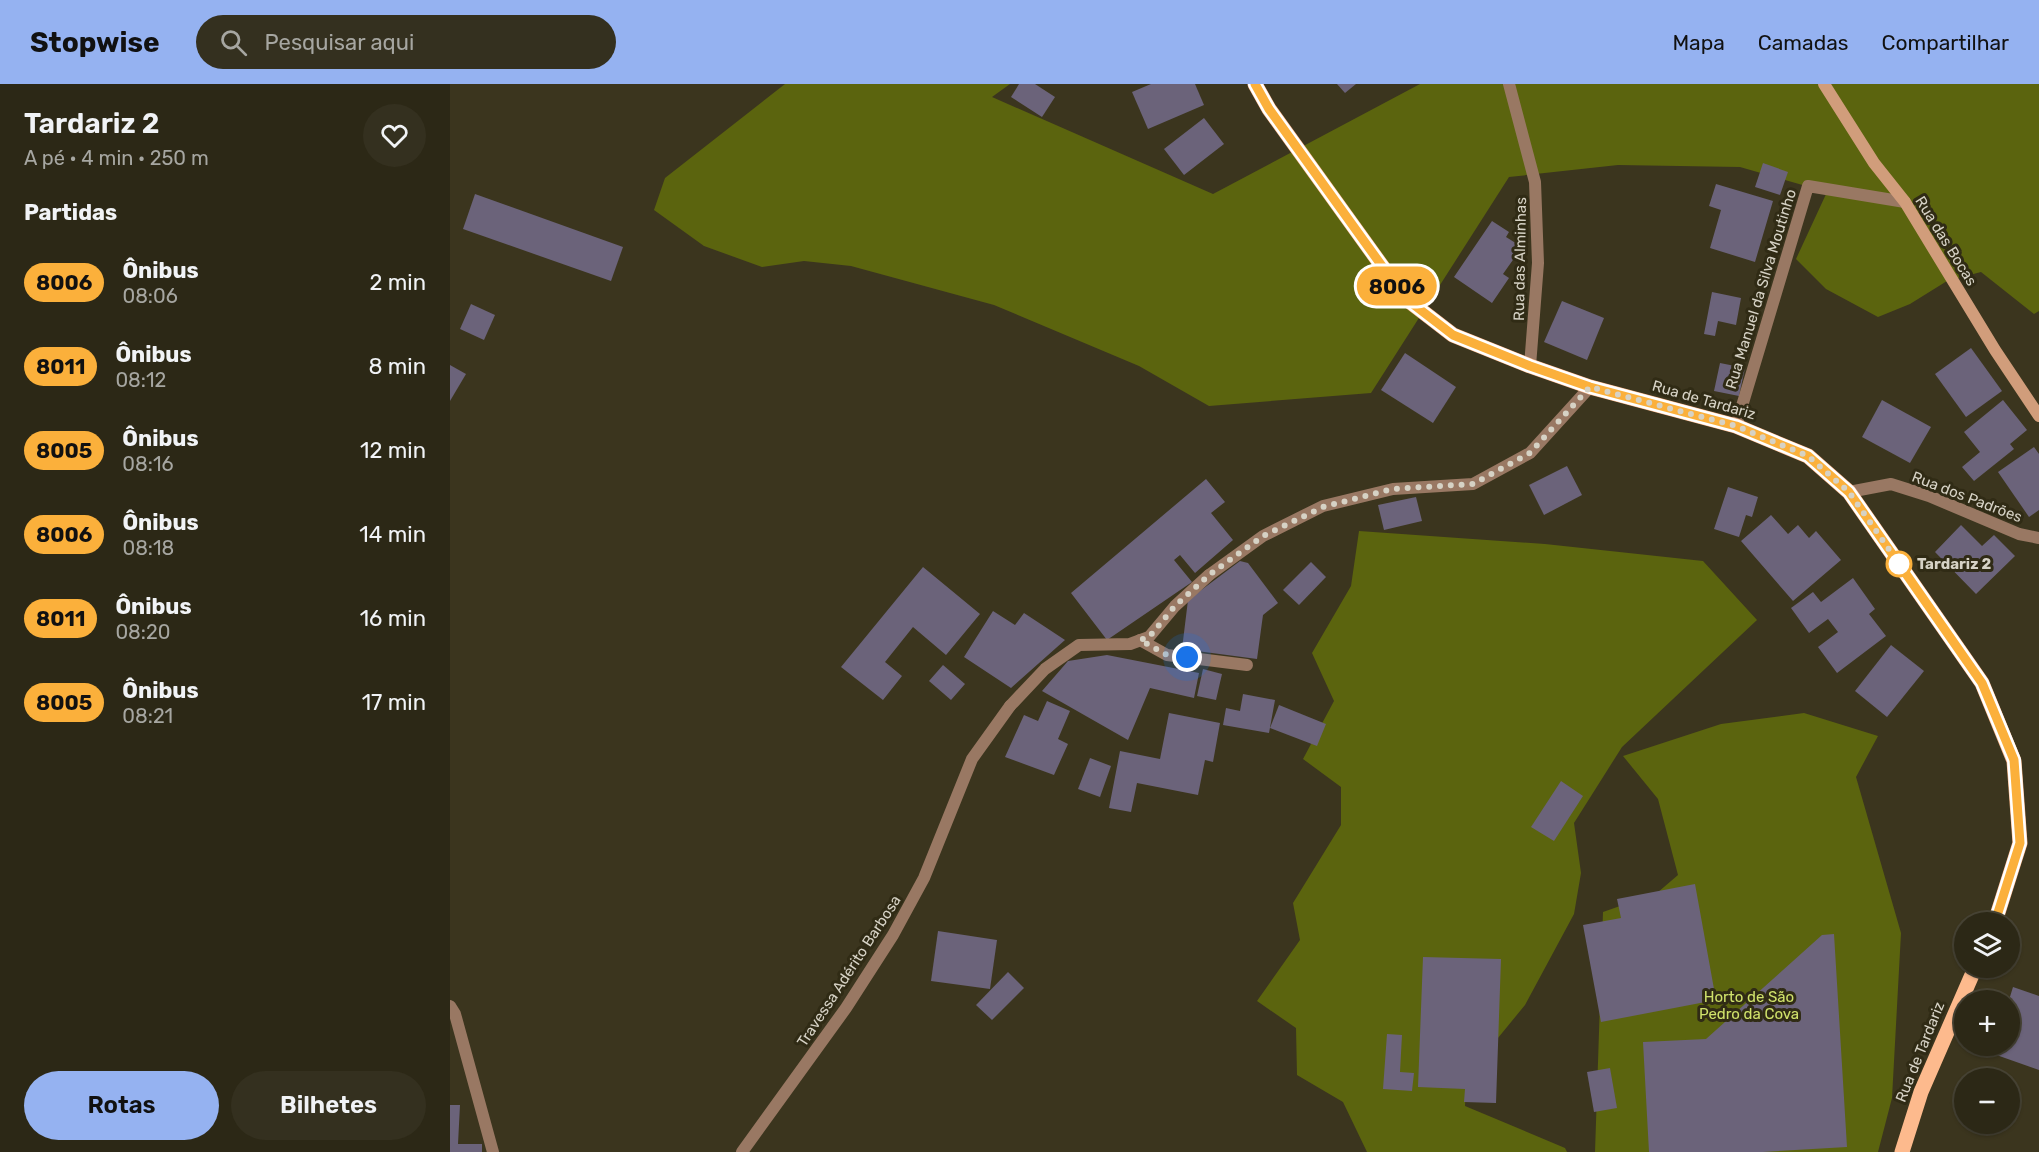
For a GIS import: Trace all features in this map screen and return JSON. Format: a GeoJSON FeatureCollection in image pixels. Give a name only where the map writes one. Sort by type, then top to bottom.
{"type":"FeatureCollection","features":[{"type":"Feature","properties":{"kind":"main road","name":"Rua de Tardariz"},"geometry":{"type":"LineString","coordinates":[[1255,84],[1269,109],[1405,298],[1453,335],[1590,387],[1736,426],[1808,456],[1849,492],[1982,683],[2014,760],[2020,843],[1998,912]]}},
{"type":"Feature","properties":{"kind":"main road","name":"Rua de Tardariz"},"geometry":{"type":"LineString","coordinates":[[1902,1152],[1921,1092],[1972,978]]}},
{"type":"Feature","properties":{"kind":"street","name":"Rua das Alminhas"},"geometry":{"type":"LineString","coordinates":[[1509,84],[1535,182],[1538,263],[1530,366]]}},
{"type":"Feature","properties":{"kind":"street","name":"Rua das Bocas"},"geometry":{"type":"LineString","coordinates":[[1824,84],[1874,163],[1905,202],[1995,350],[2039,416]]}},
{"type":"Feature","properties":{"kind":"street","name":"Rua Manuel da Silva Moutinho"},"geometry":{"type":"LineString","coordinates":[[1736,426],[1808,186],[1905,202]]}},
{"type":"Feature","properties":{"kind":"street"},"geometry":{"type":"LineString","coordinates":[[1140,640],[1149,637],[1175,606],[1209,575],[1263,536],[1323,507],[1392,489],[1473,484],[1530,453],[1590,387]]}},
{"type":"Feature","properties":{"kind":"street","name":"Rua dos Padrões"},"geometry":{"type":"LineString","coordinates":[[1849,492],[1891,484],[1929,496],[2019,534],[2039,538]]}},
{"type":"Feature","properties":{"kind":"street"},"geometry":{"type":"LineString","coordinates":[[1140,640],[1167,655],[1246,665]]}},
{"type":"Feature","properties":{"kind":"street","name":"Travessa Adérito Barbosa"},"geometry":{"type":"LineString","coordinates":[[742,1152],[846,1008],[893,935],[924,878],[972,759],[1010,706],[1045,669],[1079,645],[1130,644],[1140,640]]}},
{"type":"Feature","properties":{"kind":"street"},"geometry":{"type":"LineString","coordinates":[[450,1006],[461,1034],[493,1152]]}},
{"type":"Feature","properties":{"kind":"green space"},"geometry":{"type":"Polygon","coordinates":[[[785,84],[1010,84],[992,97],[1213,194],[1420,84],[2039,84],[2039,311],[2034,314],[1981,272],[1947,281],[1910,304],[1878,317],[1826,289],[1796,259],[1827,192],[1740,167],[1618,165],[1509,177],[1371,393],[1209,406],[1139,366],[994,305],[851,266],[804,261],[762,267],[704,246],[654,210],[665,178],[785,84]]]}},
{"type":"Feature","properties":{"kind":"green space"},"geometry":{"type":"Polygon","coordinates":[[[1359,531],[1545,544],[1703,561],[1757,620],[1622,747],[1574,823],[1581,873],[1574,914],[1525,1005],[1466,1077],[1465,1106],[1565,1148],[1567,1152],[1367,1152],[1343,1102],[1297,1075],[1296,1028],[1257,1001],[1300,940],[1293,903],[1341,825],[1341,787],[1303,759],[1334,701],[1312,653],[1351,586],[1359,531]]]}},
{"type":"Feature","properties":{"kind":"green space","name":"Horto de São Pedro da Cova"},"geometry":{"type":"Polygon","coordinates":[[[1804,713],[1878,736],[1856,777],[1901,933],[1892,1098],[1878,1152],[1595,1152],[1603,912],[1657,893],[1678,875],[1658,799],[1623,756],[1721,724],[1804,713]]]}},
{"type":"Feature","properties":{"kind":"building"},"geometry":{"type":"Polygon","coordinates":[[[1019,84],[1035,84],[1055,97],[1042,117],[1011,97],[1019,84]]]}},
{"type":"Feature","properties":{"kind":"building"},"geometry":{"type":"Polygon","coordinates":[[[1151,84],[1195,84],[1204,105],[1148,129],[1132,92],[1151,84]]]}},
{"type":"Feature","properties":{"kind":"building"},"geometry":{"type":"Polygon","coordinates":[[[1337,84],[1356,84],[1345,93],[1337,84]]]}},
{"type":"Feature","properties":{"kind":"building"},"geometry":{"type":"Polygon","coordinates":[[[1204,118],[1224,144],[1184,175],[1164,149],[1204,118]]]}},
{"type":"Feature","properties":{"kind":"building"},"geometry":{"type":"Polygon","coordinates":[[[1763,163],[1788,172],[1780,195],[1755,187],[1763,163]]]}},
{"type":"Feature","properties":{"kind":"building"},"geometry":{"type":"Polygon","coordinates":[[[1716,184],[1773,201],[1755,262],[1710,248],[1721,210],[1709,206],[1716,184]]]}},
{"type":"Feature","properties":{"kind":"building"},"geometry":{"type":"Polygon","coordinates":[[[475,194],[623,247],[611,281],[463,229],[475,194]]]}},
{"type":"Feature","properties":{"kind":"building"},"geometry":{"type":"Polygon","coordinates":[[[1492,221],[1509,232],[1506,237],[1522,247],[1503,274],[1509,278],[1492,303],[1454,277],[1492,221]]]}},
{"type":"Feature","properties":{"kind":"building"},"geometry":{"type":"Polygon","coordinates":[[[1712,292],[1741,298],[1736,325],[1718,321],[1715,336],[1704,334],[1712,292]]]}},
{"type":"Feature","properties":{"kind":"building"},"geometry":{"type":"Polygon","coordinates":[[[1562,301],[1604,318],[1587,360],[1544,342],[1562,301]]]}},
{"type":"Feature","properties":{"kind":"building"},"geometry":{"type":"Polygon","coordinates":[[[471,304],[495,315],[484,340],[460,329],[471,304]]]}},
{"type":"Feature","properties":{"kind":"building"},"geometry":{"type":"Polygon","coordinates":[[[1971,348],[2002,391],[1966,417],[1935,374],[1971,348]]]}},
{"type":"Feature","properties":{"kind":"building"},"geometry":{"type":"Polygon","coordinates":[[[1405,353],[1456,387],[1433,423],[1381,390],[1405,353]]]}},
{"type":"Feature","properties":{"kind":"building"},"geometry":{"type":"Polygon","coordinates":[[[1720,363],[1745,368],[1739,396],[1714,391],[1720,363]]]}},
{"type":"Feature","properties":{"kind":"building"},"geometry":{"type":"Polygon","coordinates":[[[450,365],[466,374],[450,401],[450,365]]]}},
{"type":"Feature","properties":{"kind":"building"},"geometry":{"type":"Polygon","coordinates":[[[1882,400],[1931,427],[1910,463],[1862,437],[1882,400]]]}},
{"type":"Feature","properties":{"kind":"building"},"geometry":{"type":"Polygon","coordinates":[[[2003,400],[2027,430],[2010,444],[2014,449],[1974,481],[1962,467],[1980,452],[1964,432],[2003,400]]]}},
{"type":"Feature","properties":{"kind":"building"},"geometry":{"type":"Polygon","coordinates":[[[2034,447],[2039,454],[2039,510],[2029,517],[1998,472],[2034,447]]]}},
{"type":"Feature","properties":{"kind":"building"},"geometry":{"type":"Polygon","coordinates":[[[1567,466],[1582,495],[1544,515],[1529,485],[1567,466]]]}},
{"type":"Feature","properties":{"kind":"building"},"geometry":{"type":"Polygon","coordinates":[[[1206,479],[1225,502],[1211,513],[1233,540],[1195,573],[1180,555],[1174,560],[1192,582],[1107,640],[1071,593],[1206,479]]]}},
{"type":"Feature","properties":{"kind":"building"},"geometry":{"type":"Polygon","coordinates":[[[1728,487],[1758,497],[1752,517],[1746,515],[1739,537],[1714,529],[1728,487]]]}},
{"type":"Feature","properties":{"kind":"building"},"geometry":{"type":"Polygon","coordinates":[[[1416,497],[1422,521],[1384,530],[1378,505],[1416,497]]]}},
{"type":"Feature","properties":{"kind":"building"},"geometry":{"type":"Polygon","coordinates":[[[1771,515],[1788,534],[1798,525],[1809,538],[1816,531],[1841,560],[1793,601],[1741,541],[1771,515]]]}},
{"type":"Feature","properties":{"kind":"building"},"geometry":{"type":"Polygon","coordinates":[[[1961,525],[1982,546],[1994,535],[2015,556],[1976,594],[1935,552],[1961,525]]]}},
{"type":"Feature","properties":{"kind":"building"},"geometry":{"type":"Polygon","coordinates":[[[1240,561],[1248,563],[1278,603],[1263,615],[1257,659],[1182,649],[1188,600],[1240,561]]]}},
{"type":"Feature","properties":{"kind":"building"},"geometry":{"type":"Polygon","coordinates":[[[1311,562],[1326,577],[1299,605],[1283,590],[1311,562]]]}},
{"type":"Feature","properties":{"kind":"building"},"geometry":{"type":"Polygon","coordinates":[[[923,567],[980,614],[946,655],[913,627],[885,662],[902,676],[883,700],[841,667],[923,567]]]}},
{"type":"Feature","properties":{"kind":"building"},"geometry":{"type":"Polygon","coordinates":[[[1853,578],[1875,609],[1869,614],[1886,636],[1837,673],[1818,647],[1838,632],[1828,619],[1809,633],[1791,608],[1813,592],[1821,602],[1853,578]]]}},
{"type":"Feature","properties":{"kind":"building"},"geometry":{"type":"Polygon","coordinates":[[[993,611],[1015,625],[1024,613],[1065,640],[1011,688],[964,657],[993,611]]]}},
{"type":"Feature","properties":{"kind":"building"},"geometry":{"type":"Polygon","coordinates":[[[1891,645],[1924,671],[1887,717],[1855,691],[1891,645]]]}},
{"type":"Feature","properties":{"kind":"building"},"geometry":{"type":"Polygon","coordinates":[[[1107,655],[1199,673],[1194,698],[1150,688],[1128,740],[1042,691],[1068,661],[1107,655]]]}},
{"type":"Feature","properties":{"kind":"building"},"geometry":{"type":"Polygon","coordinates":[[[943,665],[965,684],[951,700],[929,681],[943,665]]]}},
{"type":"Feature","properties":{"kind":"building"},"geometry":{"type":"Polygon","coordinates":[[[1203,669],[1222,674],[1216,700],[1197,696],[1203,669]]]}},
{"type":"Feature","properties":{"kind":"building"},"geometry":{"type":"Polygon","coordinates":[[[1243,694],[1275,700],[1269,733],[1223,725],[1226,708],[1240,711],[1243,694]]]}},
{"type":"Feature","properties":{"kind":"building"},"geometry":{"type":"Polygon","coordinates":[[[1047,701],[1070,711],[1058,739],[1068,744],[1054,775],[1005,757],[1024,715],[1038,721],[1047,701]]]}},
{"type":"Feature","properties":{"kind":"building"},"geometry":{"type":"Polygon","coordinates":[[[1279,705],[1326,724],[1317,746],[1270,728],[1279,705]]]}},
{"type":"Feature","properties":{"kind":"building"},"geometry":{"type":"Polygon","coordinates":[[[1169,713],[1220,723],[1213,762],[1205,760],[1198,795],[1137,783],[1131,812],[1109,808],[1120,751],[1160,759],[1169,713]]]}},
{"type":"Feature","properties":{"kind":"building"},"geometry":{"type":"Polygon","coordinates":[[[1090,758],[1111,766],[1100,797],[1078,789],[1090,758]]]}},
{"type":"Feature","properties":{"kind":"building"},"geometry":{"type":"Polygon","coordinates":[[[1561,781],[1583,796],[1554,841],[1531,827],[1561,781]]]}},
{"type":"Feature","properties":{"kind":"building"},"geometry":{"type":"Polygon","coordinates":[[[1695,884],[1716,1000],[1601,1022],[1583,925],[1621,918],[1617,899],[1695,884]]]}},
{"type":"Feature","properties":{"kind":"building"},"geometry":{"type":"Polygon","coordinates":[[[938,931],[997,940],[990,989],[931,981],[938,931]]]}},
{"type":"Feature","properties":{"kind":"building"},"geometry":{"type":"Polygon","coordinates":[[[1834,934],[1847,1147],[1763,1152],[1649,1152],[1643,1042],[1706,1039],[1822,935],[1834,934]]]}},
{"type":"Feature","properties":{"kind":"building"},"geometry":{"type":"Polygon","coordinates":[[[1423,957],[1501,959],[1496,1103],[1464,1102],[1465,1089],[1418,1087],[1423,957]]]}},
{"type":"Feature","properties":{"kind":"building"},"geometry":{"type":"Polygon","coordinates":[[[1008,972],[1024,988],[992,1020],[976,1005],[1008,972]]]}},
{"type":"Feature","properties":{"kind":"building"},"geometry":{"type":"Polygon","coordinates":[[[2013,987],[2039,996],[2039,1070],[1999,1056],[2020,1056],[2020,990],[2012,990],[2013,987]]]}},
{"type":"Feature","properties":{"kind":"building"},"geometry":{"type":"Polygon","coordinates":[[[1387,1034],[1402,1035],[1400,1072],[1414,1073],[1412,1091],[1383,1089],[1387,1034]]]}},
{"type":"Feature","properties":{"kind":"building"},"geometry":{"type":"Polygon","coordinates":[[[1610,1068],[1617,1108],[1594,1112],[1587,1072],[1610,1068]]]}},
{"type":"Feature","properties":{"kind":"building"},"geometry":{"type":"Polygon","coordinates":[[[450,1105],[460,1105],[458,1144],[482,1144],[482,1152],[450,1152],[450,1105]]]}},
{"type":"Feature","properties":{"kind":"bus line","name":"8006"},"geometry":{"type":"LineString","coordinates":[[1255,84],[1269,109],[1405,298],[1453,335],[1590,387],[1736,426],[1808,456],[1849,492],[1982,683],[2014,760],[2020,843],[1999,912]]}},
{"type":"Feature","properties":{"kind":"place","name":"Tardariz 2"},"geometry":{"type":"Point","coordinates":[1899,564]}},
{"type":"Feature","properties":{"kind":"route"},"geometry":{"type":"LineString","coordinates":[[1187,657],[1167,655],[1140,640],[1149,637],[1175,606],[1209,575],[1263,536],[1323,507],[1392,489],[1473,484],[1530,453],[1590,387],[1736,426],[1808,456],[1849,492],[1902,568],[1899,564]]}}]}
